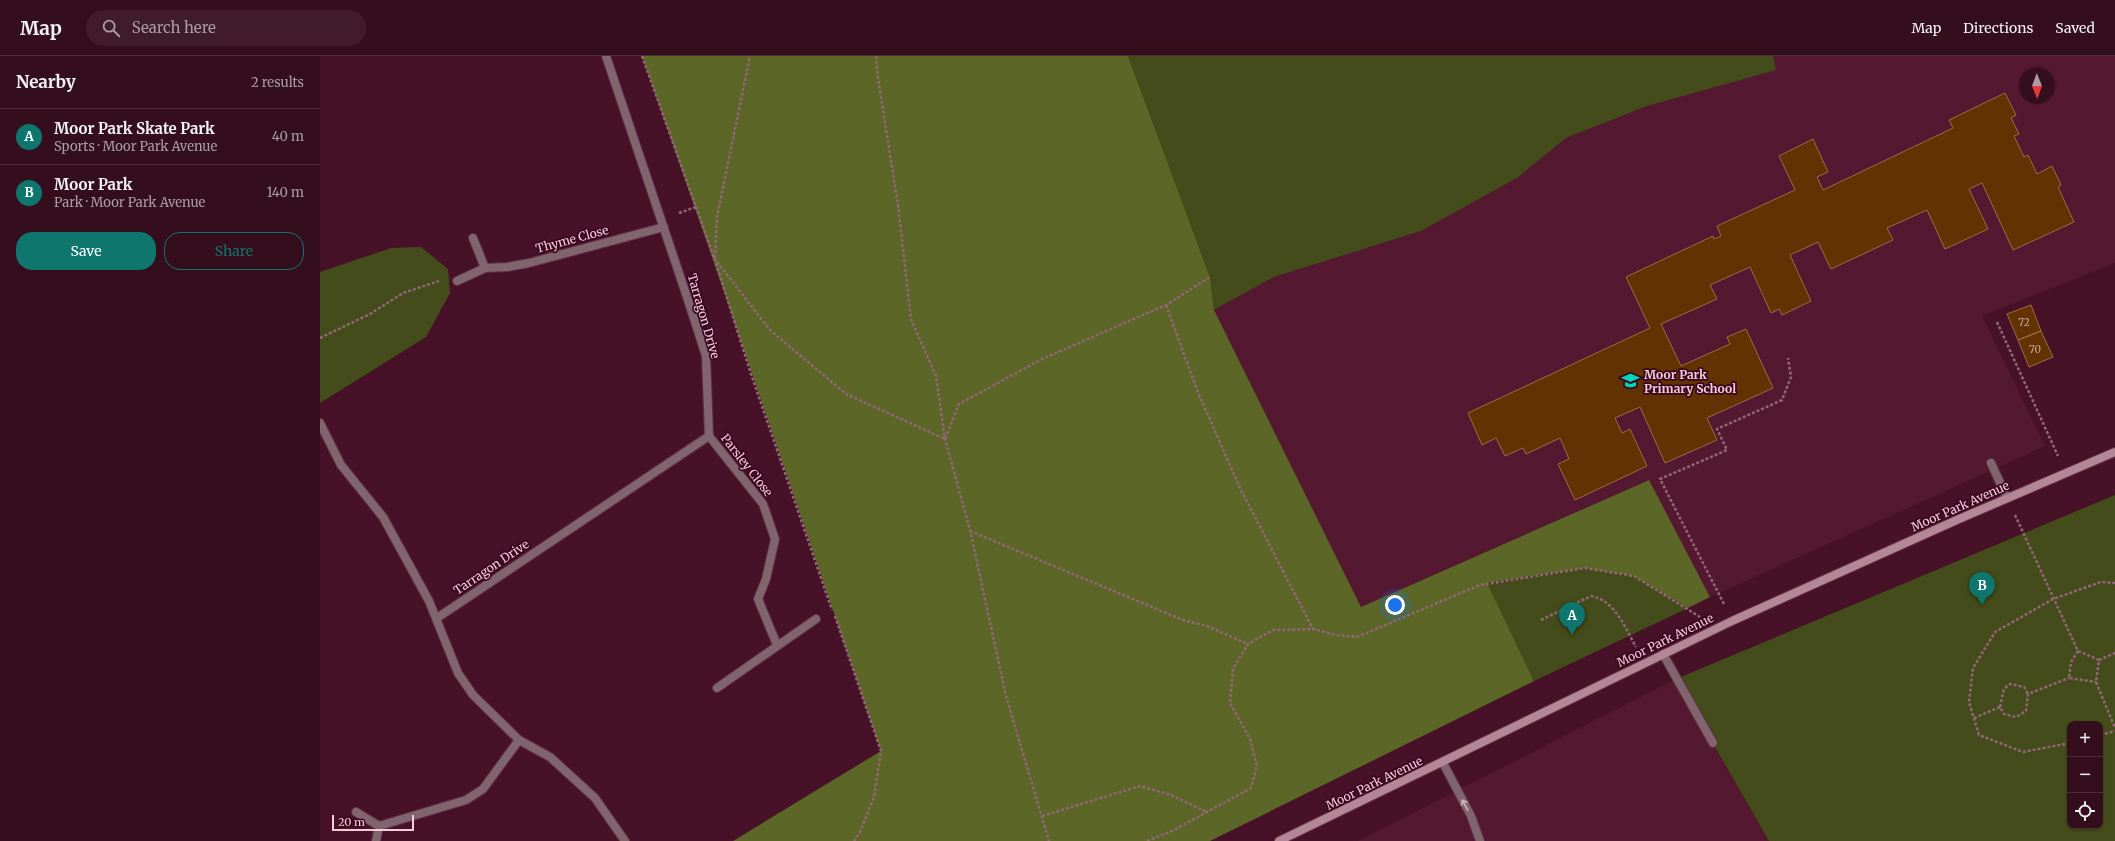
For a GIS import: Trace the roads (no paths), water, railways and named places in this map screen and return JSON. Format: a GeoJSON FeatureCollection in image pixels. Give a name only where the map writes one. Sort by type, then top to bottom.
{"type":"FeatureCollection","features":[{"type":"Feature","properties":{"kind":"street","name":"Tarragon Drive"},"geometry":{"type":"LineString","coordinates":[[437,618],[709,436],[706,356],[606,56]]}},
{"type":"Feature","properties":{"kind":"street","name":"Thyme Close"},"geometry":{"type":"LineString","coordinates":[[457,281],[485,268],[507,267],[529,263],[664,227]]}},
{"type":"Feature","properties":{"kind":"street"},"geometry":{"type":"LineString","coordinates":[[473,238],[485,268]]}},
{"type":"Feature","properties":{"kind":"street"},"geometry":{"type":"LineString","coordinates":[[320,423],[341,465],[383,518],[429,601],[458,673],[473,695],[519,740],[550,756],[595,798],[625,841]]}},
{"type":"Feature","properties":{"kind":"street","name":"Parsley Close"},"geometry":{"type":"LineString","coordinates":[[709,436],[763,504],[768,518],[774,539],[766,579],[758,599],[777,645]]}},
{"type":"Feature","properties":{"kind":"street","name":"Moor Park Avenue"},"geometry":{"type":"LineString","coordinates":[[1279,841],[1443,763],[1488,738],[1732,621],[2007,498],[2115,452]]}},
{"type":"Feature","properties":{"kind":"street"},"geometry":{"type":"LineString","coordinates":[[1991,463],[2007,498]]}},
{"type":"Feature","properties":{"kind":"street"},"geometry":{"type":"LineString","coordinates":[[717,688],[816,619]]}},
{"type":"Feature","properties":{"kind":"street"},"geometry":{"type":"LineString","coordinates":[[1663,654],[1713,743]]}},
{"type":"Feature","properties":{"kind":"street"},"geometry":{"type":"LineString","coordinates":[[356,812],[379,826],[466,800],[482,790],[519,740]]}},
{"type":"Feature","properties":{"kind":"street"},"geometry":{"type":"LineString","coordinates":[[1443,763],[1471,816],[1480,841]]}},
{"type":"Feature","properties":{"kind":"street"},"geometry":{"type":"LineString","coordinates":[[376,841],[379,826]]}},
{"type":"Feature","properties":{"kind":"place","name":"Moor Park Primary School"},"geometry":{"type":"Point","coordinates":[1631,381]}},
{"type":"Feature","properties":{"kind":"place","name":"Moor Park"},"geometry":{"type":"Point","coordinates":[1982,605]}},
{"type":"Feature","properties":{"kind":"place","name":"Moor Park Skate Park"},"geometry":{"type":"Point","coordinates":[1572,635]}}]}
